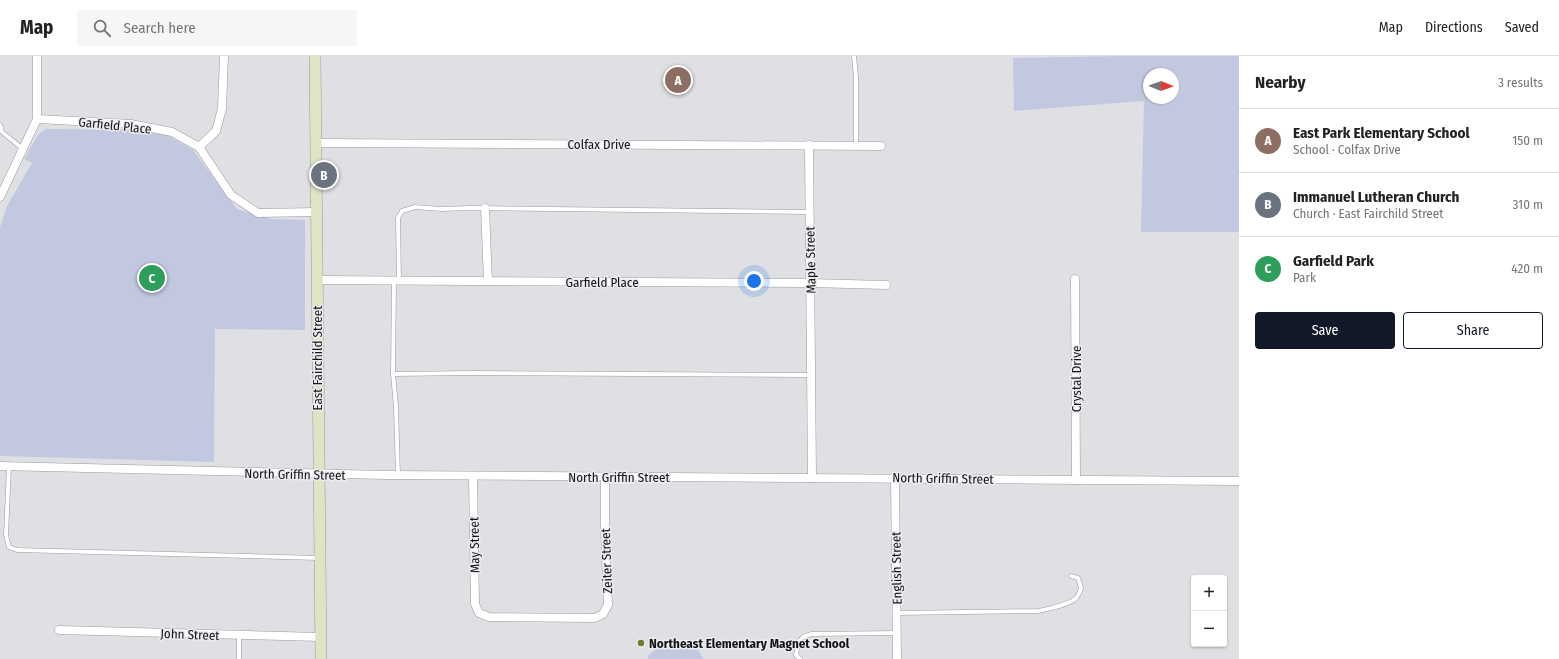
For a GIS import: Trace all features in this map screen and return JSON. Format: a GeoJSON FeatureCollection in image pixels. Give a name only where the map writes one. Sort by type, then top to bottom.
{"type":"FeatureCollection","features":[{"type":"Feature","properties":{"kind":"street"},"geometry":{"type":"LineString","coordinates":[[0,197],[37,119],[36,56]]}},
{"type":"Feature","properties":{"kind":"street"},"geometry":{"type":"LineString","coordinates":[[200,147],[216,131],[222,109],[224,56]]}},
{"type":"Feature","properties":{"kind":"street","name":"East Fairchild Street"},"geometry":{"type":"LineString","coordinates":[[315,56],[320,659]]}},
{"type":"Feature","properties":{"kind":"street","name":"Garfield Place"},"geometry":{"type":"LineString","coordinates":[[37,119],[131,124],[172,132],[200,147],[231,195],[258,213],[317,212]]}},
{"type":"Feature","properties":{"kind":"street","name":"Colfax Drive"},"geometry":{"type":"LineString","coordinates":[[316,143],[881,146]]}},
{"type":"Feature","properties":{"kind":"street","name":"Maple Street"},"geometry":{"type":"LineString","coordinates":[[810,145],[812,478]]}},
{"type":"Feature","properties":{"kind":"street"},"geometry":{"type":"LineString","coordinates":[[485,208],[488,281]]}},
{"type":"Feature","properties":{"kind":"street","name":"Crystal Drive"},"geometry":{"type":"LineString","coordinates":[[1075,278],[1076,480]]}},
{"type":"Feature","properties":{"kind":"street","name":"Garfield Place"},"geometry":{"type":"LineString","coordinates":[[317,280],[810,283],[886,285]]}},
{"type":"Feature","properties":{"kind":"street","name":"North Griffin Street"},"geometry":{"type":"LineString","coordinates":[[0,466],[398,476],[1239,481]]}},
{"type":"Feature","properties":{"kind":"street","name":"May Street"},"geometry":{"type":"LineString","coordinates":[[473,476],[475,604],[479,613]]}},
{"type":"Feature","properties":{"kind":"street","name":"Zeiter Street"},"geometry":{"type":"LineString","coordinates":[[479,613],[489,616],[595,618],[603,614],[608,605],[605,532],[605,477]]}},
{"type":"Feature","properties":{"kind":"street","name":"English Street"},"geometry":{"type":"LineString","coordinates":[[895,478],[897,659]]}},
{"type":"Feature","properties":{"kind":"street","name":"John Street"},"geometry":{"type":"LineString","coordinates":[[59,630],[320,637]]}},
{"type":"Feature","properties":{"kind":"lane"},"geometry":{"type":"LineString","coordinates":[[854,56],[856,77],[856,145]]}},
{"type":"Feature","properties":{"kind":"lane"},"geometry":{"type":"LineString","coordinates":[[0,125],[2,132],[23,149]]}},
{"type":"Feature","properties":{"kind":"lane"},"geometry":{"type":"LineString","coordinates":[[398,476],[394,374],[398,218],[402,211],[415,207],[441,209],[485,208],[810,212]]}},
{"type":"Feature","properties":{"kind":"lane"},"geometry":{"type":"LineString","coordinates":[[394,374],[812,375]]}},
{"type":"Feature","properties":{"kind":"lane"},"geometry":{"type":"LineString","coordinates":[[9,466],[6,535],[9,547],[18,550],[319,558]]}},
{"type":"Feature","properties":{"kind":"lane"},"geometry":{"type":"LineString","coordinates":[[897,613],[1038,611],[1072,601],[1077,597],[1081,588],[1078,578],[1071,576]]}},
{"type":"Feature","properties":{"kind":"lane"},"geometry":{"type":"LineString","coordinates":[[800,659],[796,655],[798,642],[804,635],[897,633]]}},
{"type":"Feature","properties":{"kind":"lane"},"geometry":{"type":"LineString","coordinates":[[239,635],[239,659]]}},
{"type":"Feature","properties":{"kind":"shaded area"},"geometry":{"type":"Polygon","coordinates":[[[1239,56],[1239,232],[1141,232],[1144,104],[1179,104],[1179,68],[1143,68],[1143,101],[1014,111],[1013,58],[1239,56]]]}},
{"type":"Feature","properties":{"kind":"shaded area"},"geometry":{"type":"Polygon","coordinates":[[[46,129],[132,130],[167,135],[193,150],[237,209],[272,219],[305,220],[305,330],[215,329],[214,462],[0,456],[0,227],[7,206],[32,163],[24,159],[38,135],[46,129]]]}},
{"type":"Feature","properties":{"kind":"shaded area"},"geometry":{"type":"Polygon","coordinates":[[[659,646],[672,650],[674,646],[696,647],[704,659],[648,659],[648,656],[659,646]]]}},
{"type":"Feature","properties":{"kind":"place","name":"East Park Elementary School"},"geometry":{"type":"Point","coordinates":[678,80]}},
{"type":"Feature","properties":{"kind":"place","name":"Immanuel Lutheran Church"},"geometry":{"type":"Point","coordinates":[324,175]}},
{"type":"Feature","properties":{"kind":"place","name":"Garfield Park"},"geometry":{"type":"Point","coordinates":[152,278]}},
{"type":"Feature","properties":{"kind":"place","name":"Northeast Elementary Magnet School"},"geometry":{"type":"Point","coordinates":[641,643]}}]}
